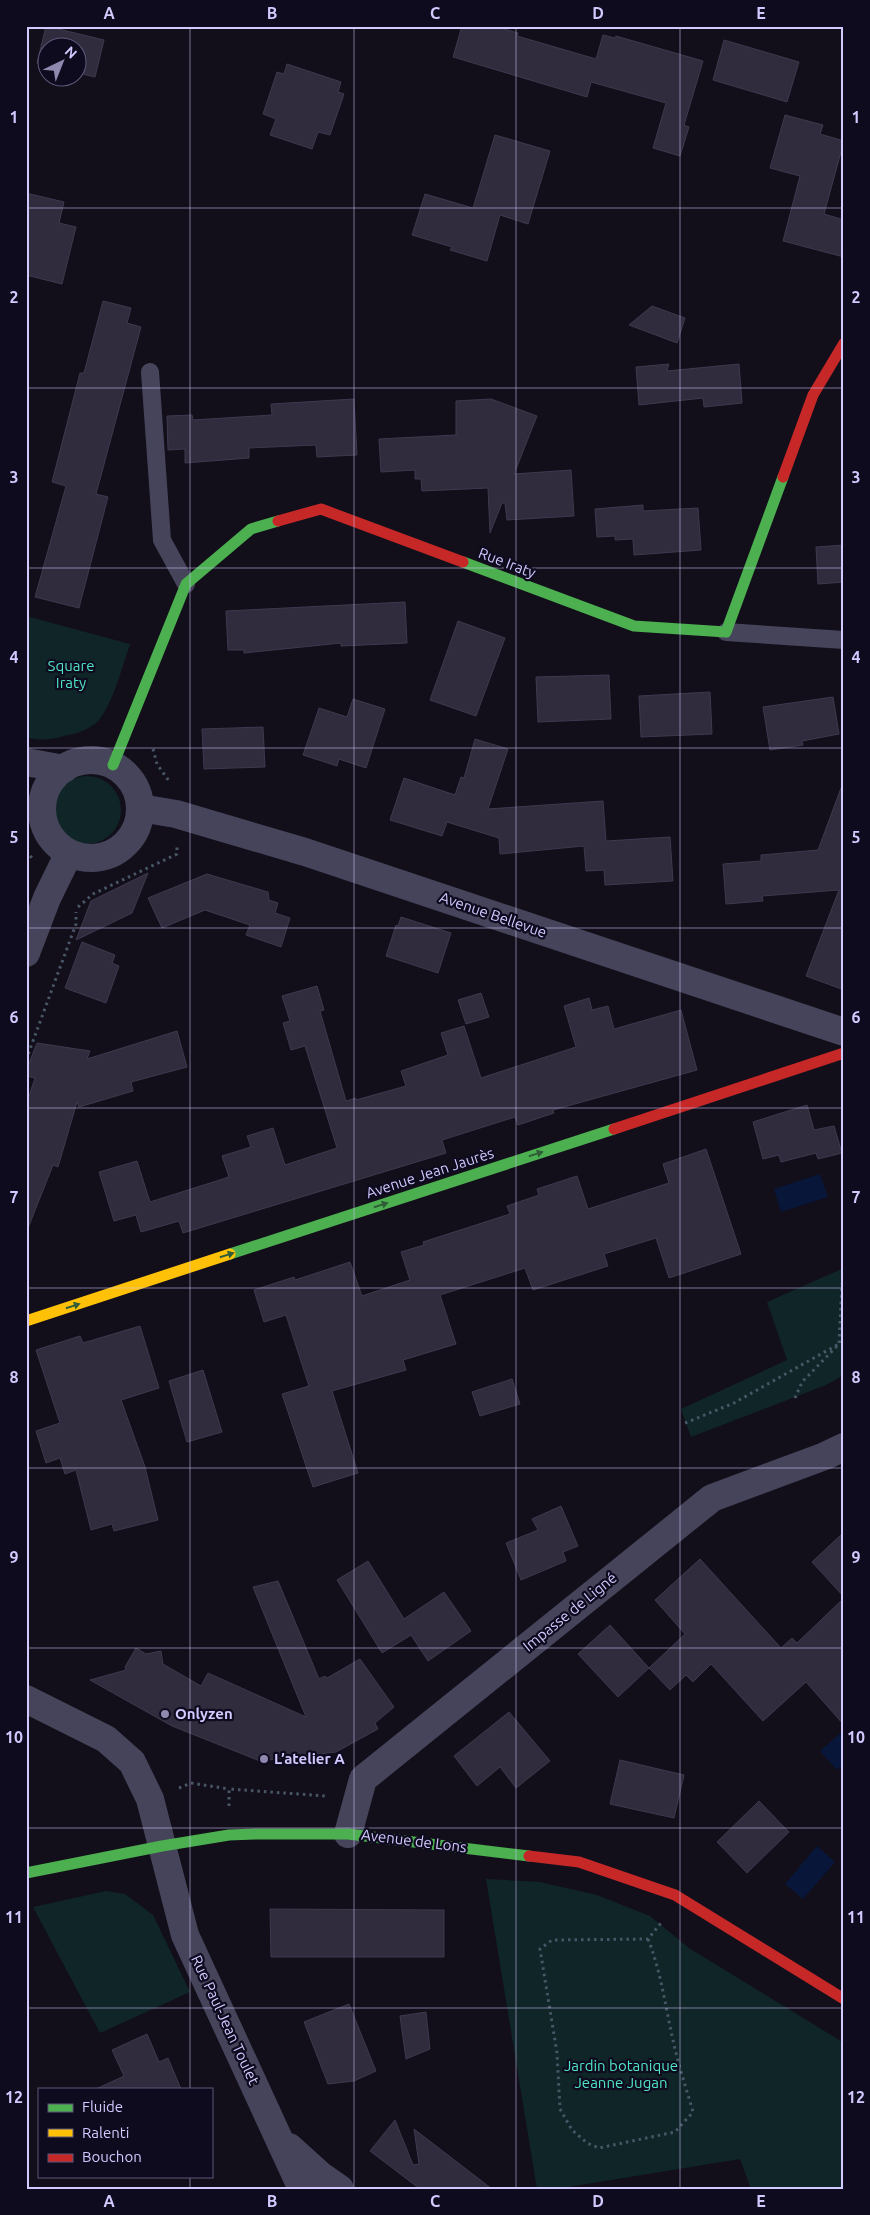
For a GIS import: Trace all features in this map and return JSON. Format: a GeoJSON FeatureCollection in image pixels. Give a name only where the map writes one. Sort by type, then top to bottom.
{"type":"FeatureCollection","features":[{"type":"Feature","properties":{"kind":"street"},"geometry":{"type":"LineString","coordinates":[[726,632],[813,395],[844,343]]}},
{"type":"Feature","properties":{"kind":"street","name":"Rue Iraty"},"geometry":{"type":"LineString","coordinates":[[113,766],[186,584],[251,529],[321,509],[634,626],[726,632]]}},
{"type":"Feature","properties":{"kind":"street"},"geometry":{"type":"LineString","coordinates":[[26,807],[47,828],[58,844],[69,853],[85,858],[102,857],[118,851],[130,839],[138,824],[140,808],[138,795],[124,773],[113,766],[98,760],[82,761],[64,769],[47,788],[42,803],[43,818],[47,828]]}},
{"type":"Feature","properties":{"kind":"street"},"geometry":{"type":"LineString","coordinates":[[26,762],[64,769]]}},
{"type":"Feature","properties":{"kind":"street","name":"Avenue Bellevue"},"geometry":{"type":"LineString","coordinates":[[140,808],[176,814],[305,852],[844,1032]]}},
{"type":"Feature","properties":{"kind":"street"},"geometry":{"type":"LineString","coordinates":[[26,953],[47,898],[69,853]]}},
{"type":"Feature","properties":{"kind":"street","name":"Avenue Jean Jaurès"},"geometry":{"type":"LineString","coordinates":[[26,1321],[844,1053]]}},
{"type":"Feature","properties":{"kind":"street","name":"Impasse de Ligné"},"geometry":{"type":"LineString","coordinates":[[348,1834],[363,1779],[712,1498],[825,1456],[844,1447]]}},
{"type":"Feature","properties":{"kind":"street"},"geometry":{"type":"LineString","coordinates":[[26,1699],[106,1739],[132,1762],[150,1799],[162,1846]]}},
{"type":"Feature","properties":{"kind":"street","name":"Avenue de Lons"},"geometry":{"type":"LineString","coordinates":[[26,1873],[162,1846],[229,1835],[348,1834],[579,1862],[675,1895],[844,1998]]}},
{"type":"Feature","properties":{"kind":"street","name":"Rue Paul-Jean Toulet"},"geometry":{"type":"LineString","coordinates":[[162,1846],[185,1935],[302,2189]]}},
{"type":"Feature","properties":{"kind":"street"},"geometry":{"type":"LineString","coordinates":[[281,2140],[320,2175],[340,2189]]}},
{"type":"Feature","properties":{"kind":"lane"},"geometry":{"type":"LineString","coordinates":[[150,372],[162,540],[186,584]]}},
{"type":"Feature","properties":{"kind":"lane"},"geometry":{"type":"LineString","coordinates":[[726,632],[844,640]]}},
{"type":"Feature","properties":{"kind":"path"},"geometry":{"type":"LineString","coordinates":[[26,1060],[76,924],[76,909]]}},
{"type":"Feature","properties":{"kind":"path"},"geometry":{"type":"LineString","coordinates":[[795,1398],[802,1382],[839,1344],[843,1284]]}},
{"type":"Feature","properties":{"kind":"path"},"geometry":{"type":"LineString","coordinates":[[686,1423],[734,1403],[844,1341]]}},
{"type":"Feature","properties":{"kind":"path"},"geometry":{"type":"LineString","coordinates":[[150,1799],[191,1783],[229,1790],[318,1795],[356,1801]]}},
{"type":"Feature","properties":{"kind":"path"},"geometry":{"type":"LineString","coordinates":[[229,1790],[229,1835]]}},
{"type":"Feature","properties":{"kind":"path"},"geometry":{"type":"LineString","coordinates":[[648,1939],[658,1963],[659,1980],[693,2112],[675,2132],[599,2148],[588,2143],[572,2130],[560,2109],[557,2053],[540,1949],[552,1940],[648,1939],[658,1929],[675,1895]]}},
{"type":"Feature","properties":{"kind":"green space","name":"Square Iraty"},"geometry":{"type":"Polygon","coordinates":[[[26,616],[130,644],[109,704],[99,720],[88,728],[73,734],[50,739],[26,737],[26,616]]]}},
{"type":"Feature","properties":{"kind":"green space"},"geometry":{"type":"Polygon","coordinates":[[[87,776],[100,779],[111,786],[118,797],[121,810],[118,823],[111,834],[100,841],[87,844],[74,841],[63,834],[56,823],[53,810],[56,797],[63,786],[74,779],[87,776]]]}},
{"type":"Feature","properties":{"kind":"green space"},"geometry":{"type":"Polygon","coordinates":[[[844,1268],[844,1375],[826,1385],[691,1437],[681,1409],[787,1360],[767,1302],[844,1268]]]}},
{"type":"Feature","properties":{"kind":"green space","name":"Jardin botanique Jeanne Jugan"},"geometry":{"type":"Polygon","coordinates":[[[486,1879],[540,1882],[597,1895],[650,1916],[689,1948],[844,2043],[844,2189],[751,2189],[740,2159],[556,2189],[537,2189],[486,1879]]]}},
{"type":"Feature","properties":{"kind":"green space"},"geometry":{"type":"Polygon","coordinates":[[[106,1891],[125,1894],[153,1915],[190,1992],[100,2033],[33,1907],[106,1891]]]}},
{"type":"Feature","properties":{"kind":"water"},"geometry":{"type":"Polygon","coordinates":[[[820,1174],[828,1197],[781,1212],[774,1189],[820,1174]]]}},
{"type":"Feature","properties":{"kind":"water"},"geometry":{"type":"Polygon","coordinates":[[[844,1730],[844,1764],[837,1770],[820,1751],[844,1730]]]}},
{"type":"Feature","properties":{"kind":"water"},"geometry":{"type":"Polygon","coordinates":[[[817,1846],[835,1862],[803,1899],[785,1884],[817,1846]]]}},
{"type":"Feature","properties":{"kind":"building"},"geometry":{"type":"Polygon","coordinates":[[[46,26],[104,40],[95,77],[88,75],[88,38],[43,38],[46,26]]]}},
{"type":"Feature","properties":{"kind":"building"},"geometry":{"type":"Polygon","coordinates":[[[462,26],[494,26],[518,33],[517,36],[596,59],[603,35],[615,38],[616,36],[703,61],[684,125],[689,127],[680,156],[653,148],[666,103],[591,82],[587,97],[453,57],[462,26]]]}},
{"type":"Feature","properties":{"kind":"building"},"geometry":{"type":"Polygon","coordinates":[[[724,40],[799,62],[787,102],[713,80],[724,40]]]}},
{"type":"Feature","properties":{"kind":"building"},"geometry":{"type":"Polygon","coordinates":[[[287,64],[341,82],[338,92],[344,94],[330,135],[318,132],[312,149],[270,135],[276,119],[263,114],[277,72],[284,74],[287,64]]]}},
{"type":"Feature","properties":{"kind":"building"},"geometry":{"type":"Polygon","coordinates":[[[785,115],[823,125],[820,134],[844,141],[824,214],[844,220],[844,257],[783,241],[800,176],[770,168],[785,115]]]}},
{"type":"Feature","properties":{"kind":"building"},"geometry":{"type":"Polygon","coordinates":[[[495,135],[550,151],[528,224],[500,215],[487,261],[450,250],[452,247],[412,235],[425,194],[473,208],[495,135]]]}},
{"type":"Feature","properties":{"kind":"building"},"geometry":{"type":"Polygon","coordinates":[[[26,193],[64,202],[59,223],[76,227],[62,284],[26,275],[26,193]]]}},
{"type":"Feature","properties":{"kind":"building"},"geometry":{"type":"Polygon","coordinates":[[[103,301],[131,308],[127,323],[141,327],[96,494],[108,497],[79,608],[35,597],[66,486],[52,482],[80,373],[84,373],[103,301]]]}},
{"type":"Feature","properties":{"kind":"building"},"geometry":{"type":"Polygon","coordinates":[[[652,306],[685,318],[677,343],[629,325],[652,306]]]}},
{"type":"Feature","properties":{"kind":"building"},"geometry":{"type":"Polygon","coordinates":[[[669,364],[667,371],[739,364],[742,403],[704,407],[703,398],[639,405],[636,367],[669,364]]]}},
{"type":"Feature","properties":{"kind":"building"},"geometry":{"type":"Polygon","coordinates":[[[354,399],[357,455],[317,457],[316,445],[249,448],[249,458],[185,463],[185,449],[168,450],[167,416],[192,415],[193,420],[272,415],[271,404],[354,399]]]}},
{"type":"Feature","properties":{"kind":"building"},"geometry":{"type":"Polygon","coordinates":[[[491,399],[537,416],[514,474],[571,470],[574,516],[507,520],[505,503],[502,503],[490,533],[488,488],[422,491],[421,479],[415,479],[415,470],[381,472],[379,439],[456,435],[456,401],[491,399]]]}},
{"type":"Feature","properties":{"kind":"building"},"geometry":{"type":"Polygon","coordinates":[[[643,505],[643,511],[698,508],[701,550],[634,555],[633,539],[615,540],[615,536],[597,537],[595,509],[643,505]]]}},
{"type":"Feature","properties":{"kind":"building"},"geometry":{"type":"Polygon","coordinates":[[[844,545],[844,582],[818,584],[816,547],[844,545]]]}},
{"type":"Feature","properties":{"kind":"building"},"geometry":{"type":"Polygon","coordinates":[[[405,602],[407,643],[341,646],[341,643],[244,653],[244,650],[228,650],[226,611],[405,602]]]}},
{"type":"Feature","properties":{"kind":"building"},"geometry":{"type":"Polygon","coordinates":[[[458,621],[505,638],[476,716],[430,700],[458,621]]]}},
{"type":"Feature","properties":{"kind":"building"},"geometry":{"type":"Polygon","coordinates":[[[609,675],[611,719],[538,722],[536,677],[609,675]]]}},
{"type":"Feature","properties":{"kind":"building"},"geometry":{"type":"Polygon","coordinates":[[[710,692],[712,734],[641,737],[639,696],[710,692]]]}},
{"type":"Feature","properties":{"kind":"building"},"geometry":{"type":"Polygon","coordinates":[[[833,697],[839,734],[802,741],[803,745],[770,750],[763,707],[833,697]]]}},
{"type":"Feature","properties":{"kind":"building"},"geometry":{"type":"Polygon","coordinates":[[[353,699],[385,709],[366,768],[339,759],[337,766],[303,755],[319,708],[347,717],[353,699]]]}},
{"type":"Feature","properties":{"kind":"building"},"geometry":{"type":"Polygon","coordinates":[[[263,727],[265,767],[204,769],[202,729],[263,727]]]}},
{"type":"Feature","properties":{"kind":"building"},"geometry":{"type":"Polygon","coordinates":[[[475,739],[508,749],[488,809],[603,801],[606,841],[670,837],[673,881],[605,885],[604,870],[586,871],[584,846],[500,854],[499,838],[447,822],[442,836],[390,820],[404,778],[455,795],[461,777],[464,778],[475,739]]]}},
{"type":"Feature","properties":{"kind":"building"},"geometry":{"type":"Polygon","coordinates":[[[841,788],[844,788],[844,990],[806,976],[839,890],[762,896],[763,901],[726,904],[723,864],[761,861],[761,855],[818,850],[841,788]]]}},
{"type":"Feature","properties":{"kind":"building"},"geometry":{"type":"Polygon","coordinates":[[[148,873],[132,913],[76,940],[91,901],[148,873]]]}},
{"type":"Feature","properties":{"kind":"building"},"geometry":{"type":"Polygon","coordinates":[[[207,874],[268,892],[269,900],[278,903],[275,913],[290,918],[281,947],[246,935],[250,925],[205,910],[162,928],[148,898],[207,874]]]}},
{"type":"Feature","properties":{"kind":"building"},"geometry":{"type":"Polygon","coordinates":[[[401,917],[451,933],[438,973],[386,956],[396,925],[398,926],[401,917]]]}},
{"type":"Feature","properties":{"kind":"building"},"geometry":{"type":"Polygon","coordinates":[[[82,942],[115,955],[112,963],[119,966],[106,1003],[65,988],[82,942]]]}},
{"type":"Feature","properties":{"kind":"building"},"geometry":{"type":"Polygon","coordinates":[[[317,986],[324,1010],[320,1011],[346,1101],[406,1086],[401,1071],[448,1055],[441,1033],[464,1026],[481,1078],[576,1047],[564,1006],[589,998],[592,1010],[608,1006],[614,1029],[681,1010],[697,1070],[553,1110],[554,1113],[518,1125],[515,1117],[442,1140],[446,1153],[183,1233],[179,1221],[141,1232],[136,1215],[114,1221],[99,1172],[137,1161],[150,1202],[229,1177],[222,1156],[251,1147],[247,1136],[273,1128],[285,1165],[337,1148],[305,1046],[291,1050],[283,1023],[290,1021],[282,996],[317,986]]]}},
{"type":"Feature","properties":{"kind":"building"},"geometry":{"type":"Polygon","coordinates":[[[481,993],[489,1017],[466,1024],[458,1000],[481,993]]]}},
{"type":"Feature","properties":{"kind":"building"},"geometry":{"type":"Polygon","coordinates":[[[177,1031],[187,1067],[131,1082],[133,1091],[79,1107],[77,1102],[58,1167],[53,1165],[28,1228],[26,1228],[26,1105],[35,1078],[26,1076],[26,1071],[37,1043],[90,1051],[87,1059],[177,1031]]]}},
{"type":"Feature","properties":{"kind":"building"},"geometry":{"type":"Polygon","coordinates":[[[807,1105],[814,1130],[834,1126],[842,1153],[818,1159],[816,1153],[781,1162],[779,1155],[763,1159],[753,1122],[807,1105]]]}},
{"type":"Feature","properties":{"kind":"building"},"geometry":{"type":"Polygon","coordinates":[[[706,1149],[741,1254],[669,1278],[656,1238],[604,1254],[608,1266],[533,1290],[525,1268],[440,1295],[456,1344],[403,1360],[406,1370],[332,1391],[358,1473],[313,1487],[282,1394],[309,1386],[286,1315],[264,1322],[254,1290],[294,1277],[295,1280],[350,1262],[362,1296],[410,1280],[401,1252],[424,1245],[423,1242],[510,1214],[507,1206],[539,1195],[537,1189],[577,1176],[588,1209],[669,1183],[663,1164],[706,1149]]]}},
{"type":"Feature","properties":{"kind":"building"},"geometry":{"type":"Polygon","coordinates":[[[140,1326],[159,1388],[121,1400],[145,1467],[158,1520],[114,1531],[112,1524],[91,1530],[76,1470],[65,1474],[60,1458],[46,1463],[36,1431],[60,1423],[36,1350],[80,1336],[83,1343],[140,1326]]]}},
{"type":"Feature","properties":{"kind":"building"},"geometry":{"type":"Polygon","coordinates":[[[203,1370],[222,1432],[187,1442],[169,1381],[203,1370]]]}},
{"type":"Feature","properties":{"kind":"building"},"geometry":{"type":"Polygon","coordinates":[[[512,1379],[520,1404],[480,1416],[472,1392],[512,1379]]]}},
{"type":"Feature","properties":{"kind":"building"},"geometry":{"type":"Polygon","coordinates":[[[561,1506],[578,1546],[563,1552],[566,1561],[521,1580],[506,1543],[538,1530],[532,1519],[561,1506]]]}},
{"type":"Feature","properties":{"kind":"building"},"geometry":{"type":"Polygon","coordinates":[[[844,1532],[844,1597],[812,1562],[844,1532]]]}},
{"type":"Feature","properties":{"kind":"building"},"geometry":{"type":"Polygon","coordinates":[[[700,1559],[781,1648],[792,1638],[797,1643],[844,1598],[844,1725],[806,1682],[763,1721],[711,1664],[693,1682],[686,1675],[670,1690],[649,1668],[685,1634],[655,1600],[700,1559]]]}},
{"type":"Feature","properties":{"kind":"building"},"geometry":{"type":"Polygon","coordinates":[[[368,1561],[404,1619],[444,1592],[471,1631],[428,1661],[411,1635],[382,1653],[337,1580],[368,1561]]]}},
{"type":"Feature","properties":{"kind":"building"},"geometry":{"type":"Polygon","coordinates":[[[278,1581],[319,1679],[325,1676],[327,1678],[360,1659],[394,1707],[375,1723],[378,1729],[336,1752],[260,1761],[172,1726],[90,1680],[126,1670],[125,1667],[136,1648],[146,1654],[161,1651],[163,1664],[201,1686],[208,1673],[306,1717],[253,1587],[278,1581]]]}},
{"type":"Feature","properties":{"kind":"building"},"geometry":{"type":"Polygon","coordinates":[[[610,1625],[649,1668],[618,1697],[578,1654],[610,1625]]]}},
{"type":"Feature","properties":{"kind":"building"},"geometry":{"type":"Polygon","coordinates":[[[509,1712],[550,1761],[516,1788],[500,1767],[477,1786],[454,1756],[509,1712]]]}},
{"type":"Feature","properties":{"kind":"building"},"geometry":{"type":"Polygon","coordinates":[[[620,1760],[684,1775],[674,1818],[610,1804],[620,1760]]]}},
{"type":"Feature","properties":{"kind":"building"},"geometry":{"type":"Polygon","coordinates":[[[759,1801],[789,1832],[747,1873],[717,1842],[759,1801]]]}},
{"type":"Feature","properties":{"kind":"building"},"geometry":{"type":"Polygon","coordinates":[[[270,1909],[444,1910],[444,1957],[271,1957],[270,1909]]]}},
{"type":"Feature","properties":{"kind":"building"},"geometry":{"type":"Polygon","coordinates":[[[349,2004],[376,2071],[354,2081],[328,2084],[304,2022],[349,2004]]]}},
{"type":"Feature","properties":{"kind":"building"},"geometry":{"type":"Polygon","coordinates":[[[426,2012],[430,2049],[406,2059],[400,2016],[426,2012]]]}},
{"type":"Feature","properties":{"kind":"building"},"geometry":{"type":"Polygon","coordinates":[[[147,2034],[159,2062],[168,2058],[181,2088],[98,2088],[124,2076],[112,2050],[147,2034]]]}},
{"type":"Feature","properties":{"kind":"building"},"geometry":{"type":"Polygon","coordinates":[[[395,2120],[413,2165],[419,2164],[414,2129],[492,2189],[420,2189],[370,2151],[395,2120]]]}},
{"type":"Feature","properties":{"kind":"traffic: fast"},"geometry":{"type":"LineString","coordinates":[[463,562],[634,626],[726,632],[783,477]]}},
{"type":"Feature","properties":{"kind":"traffic: fast"},"geometry":{"type":"LineString","coordinates":[[113,765],[186,584],[251,529],[278,521]]}},
{"type":"Feature","properties":{"kind":"traffic: fast"},"geometry":{"type":"LineString","coordinates":[[230,1254],[614,1129]]}},
{"type":"Feature","properties":{"kind":"traffic: fast"},"geometry":{"type":"LineString","coordinates":[[26,1873],[162,1846],[229,1835],[255,1834],[348,1834],[529,1856]]}},
{"type":"Feature","properties":{"kind":"traffic: slow"},"geometry":{"type":"LineString","coordinates":[[26,1321],[230,1254]]}},
{"type":"Feature","properties":{"kind":"traffic: jam"},"geometry":{"type":"LineString","coordinates":[[783,477],[813,395],[844,343]]}},
{"type":"Feature","properties":{"kind":"traffic: jam"},"geometry":{"type":"LineString","coordinates":[[278,521],[321,509],[463,562]]}},
{"type":"Feature","properties":{"kind":"traffic: jam"},"geometry":{"type":"LineString","coordinates":[[614,1129],[844,1053]]}},
{"type":"Feature","properties":{"kind":"traffic: jam"},"geometry":{"type":"LineString","coordinates":[[529,1856],[579,1862],[675,1895],[844,1999]]}},
{"type":"Feature","properties":{"kind":"place","name":"Onlyzen"},"geometry":{"type":"Point","coordinates":[165,1714]}},
{"type":"Feature","properties":{"kind":"place","name":"L’atelier A"},"geometry":{"type":"Point","coordinates":[264,1759]}}]}
